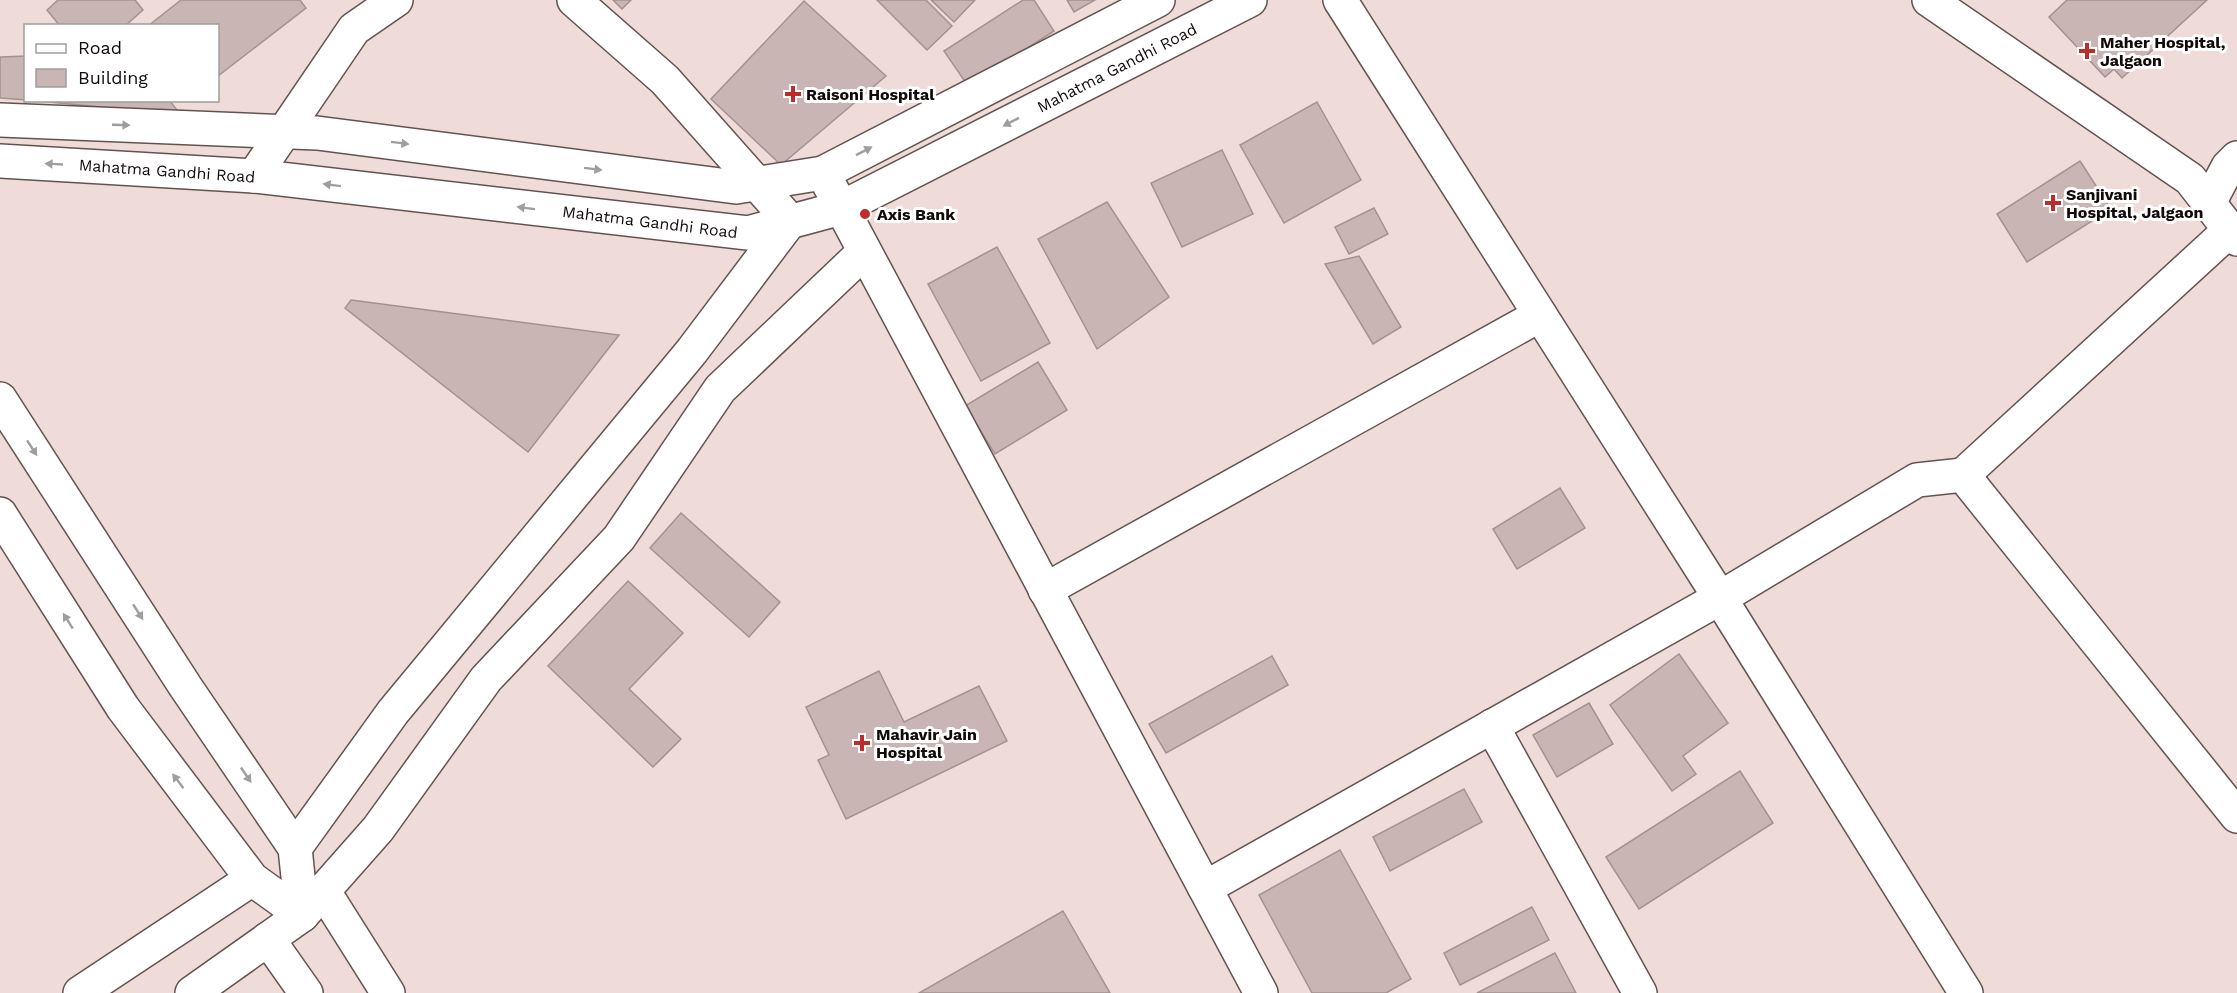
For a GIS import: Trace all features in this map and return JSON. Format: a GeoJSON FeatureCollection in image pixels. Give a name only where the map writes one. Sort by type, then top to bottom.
{"type":"FeatureCollection","features":[{"type":"Feature","properties":{"kind":"street"},"geometry":{"type":"LineString","coordinates":[[254,176],[354,29],[396,0]]}},
{"type":"Feature","properties":{"kind":"street"},"geometry":{"type":"LineString","coordinates":[[295,848],[393,712],[692,351],[790,221],[665,80],[574,0]]}},
{"type":"Feature","properties":{"kind":"street"},"geometry":{"type":"LineString","coordinates":[[0,120],[317,133],[736,187],[823,173],[1158,0]]}},
{"type":"Feature","properties":{"kind":"street","name":"Mahatma Gandhi Road"},"geometry":{"type":"LineString","coordinates":[[0,161],[254,176],[748,233],[841,208],[1250,0]]}},
{"type":"Feature","properties":{"kind":"street"},"geometry":{"type":"LineString","coordinates":[[1340,0],[1720,598],[1966,993]]}},
{"type":"Feature","properties":{"kind":"street"},"geometry":{"type":"LineString","coordinates":[[1205,888],[1720,598],[1917,480],[1963,476],[2234,235],[2190,179],[1929,0]]}},
{"type":"Feature","properties":{"kind":"street"},"geometry":{"type":"LineString","coordinates":[[2209,204],[2228,167],[2237,158]]}},
{"type":"Feature","properties":{"kind":"street"},"geometry":{"type":"LineString","coordinates":[[823,173],[1261,993]]}},
{"type":"Feature","properties":{"kind":"street"},"geometry":{"type":"LineString","coordinates":[[192,993],[302,915],[378,829],[486,679],[619,537],[720,389],[864,252]]}},
{"type":"Feature","properties":{"kind":"street"},"geometry":{"type":"LineString","coordinates":[[1045,590],[1540,315]]}},
{"type":"Feature","properties":{"kind":"street"},"geometry":{"type":"LineString","coordinates":[[0,399],[185,686],[295,848],[302,915]]}},
{"type":"Feature","properties":{"kind":"street"},"geometry":{"type":"LineString","coordinates":[[1963,476],[2237,816]]}},
{"type":"Feature","properties":{"kind":"street"},"geometry":{"type":"LineString","coordinates":[[0,514],[123,708],[252,879],[302,915]]}},
{"type":"Feature","properties":{"kind":"street"},"geometry":{"type":"LineString","coordinates":[[1492,726],[1640,993]]}},
{"type":"Feature","properties":{"kind":"street"},"geometry":{"type":"LineString","coordinates":[[80,993],[252,879]]}},
{"type":"Feature","properties":{"kind":"street"},"geometry":{"type":"LineString","coordinates":[[323,890],[388,993]]}},
{"type":"Feature","properties":{"kind":"street"},"geometry":{"type":"LineString","coordinates":[[268,939],[306,993]]}},
{"type":"Feature","properties":{"kind":"building"},"geometry":{"type":"Polygon","coordinates":[[[58,0],[135,0],[143,10],[127,24],[58,24],[47,10],[58,0]]]}},
{"type":"Feature","properties":{"kind":"building"},"geometry":{"type":"Polygon","coordinates":[[[181,0],[300,0],[306,8],[219,75],[219,24],[151,24],[181,0]]]}},
{"type":"Feature","properties":{"kind":"building"},"geometry":{"type":"Polygon","coordinates":[[[613,0],[631,0],[622,9],[613,0]]]}},
{"type":"Feature","properties":{"kind":"building"},"geometry":{"type":"Polygon","coordinates":[[[877,0],[926,0],[952,26],[927,50],[877,0]]]}},
{"type":"Feature","properties":{"kind":"building"},"geometry":{"type":"Polygon","coordinates":[[[931,0],[975,0],[954,22],[931,0]]]}},
{"type":"Feature","properties":{"kind":"building"},"geometry":{"type":"Polygon","coordinates":[[[1023,0],[1034,0],[1054,31],[968,86],[944,51],[1023,0]]]}},
{"type":"Feature","properties":{"kind":"building"},"geometry":{"type":"Polygon","coordinates":[[[1067,0],[1095,0],[1074,12],[1067,0]]]}},
{"type":"Feature","properties":{"kind":"building"},"geometry":{"type":"Polygon","coordinates":[[[2067,0],[2207,0],[2122,78],[2114,69],[2105,77],[2049,17],[2067,0]]]}},
{"type":"Feature","properties":{"kind":"building"},"geometry":{"type":"Polygon","coordinates":[[[804,1],[886,76],[781,165],[711,99],[804,1]]]}},
{"type":"Feature","properties":{"kind":"building"},"geometry":{"type":"Polygon","coordinates":[[[24,56],[24,100],[0,98],[0,57],[24,56]]]}},
{"type":"Feature","properties":{"kind":"building"},"geometry":{"type":"Polygon","coordinates":[[[49,102],[171,102],[181,115],[49,102]]]}},
{"type":"Feature","properties":{"kind":"building"},"geometry":{"type":"Polygon","coordinates":[[[1317,102],[1361,180],[1284,223],[1240,145],[1317,102]]]}},
{"type":"Feature","properties":{"kind":"building"},"geometry":{"type":"Polygon","coordinates":[[[1222,150],[1253,214],[1182,247],[1151,183],[1222,150]]]}},
{"type":"Feature","properties":{"kind":"building"},"geometry":{"type":"Polygon","coordinates":[[[2080,161],[2111,209],[2027,262],[1997,214],[2080,161]]]}},
{"type":"Feature","properties":{"kind":"building"},"geometry":{"type":"Polygon","coordinates":[[[1107,202],[1169,297],[1097,349],[1038,239],[1107,202]]]}},
{"type":"Feature","properties":{"kind":"building"},"geometry":{"type":"Polygon","coordinates":[[[1374,208],[1388,234],[1349,254],[1335,227],[1374,208]]]}},
{"type":"Feature","properties":{"kind":"building"},"geometry":{"type":"Polygon","coordinates":[[[997,247],[1050,343],[981,381],[928,284],[997,247]]]}},
{"type":"Feature","properties":{"kind":"building"},"geometry":{"type":"Polygon","coordinates":[[[1359,256],[1401,327],[1373,344],[1325,264],[1359,256]]]}},
{"type":"Feature","properties":{"kind":"building"},"geometry":{"type":"Polygon","coordinates":[[[351,300],[619,335],[528,452],[345,308],[351,300]]]}},
{"type":"Feature","properties":{"kind":"building"},"geometry":{"type":"Polygon","coordinates":[[[1038,362],[1067,410],[995,454],[965,406],[1038,362]]]}},
{"type":"Feature","properties":{"kind":"building"},"geometry":{"type":"Polygon","coordinates":[[[1560,488],[1585,528],[1517,569],[1493,529],[1560,488]]]}},
{"type":"Feature","properties":{"kind":"building"},"geometry":{"type":"Polygon","coordinates":[[[681,513],[780,602],[749,637],[650,548],[681,513]]]}},
{"type":"Feature","properties":{"kind":"building"},"geometry":{"type":"Polygon","coordinates":[[[628,581],[683,633],[629,689],[681,739],[653,767],[548,666],[628,581]]]}},
{"type":"Feature","properties":{"kind":"building"},"geometry":{"type":"Polygon","coordinates":[[[1679,654],[1728,723],[1683,756],[1696,774],[1672,791],[1610,705],[1679,654]]]}},
{"type":"Feature","properties":{"kind":"building"},"geometry":{"type":"Polygon","coordinates":[[[1272,656],[1288,685],[1166,753],[1149,724],[1272,656]]]}},
{"type":"Feature","properties":{"kind":"building"},"geometry":{"type":"Polygon","coordinates":[[[879,671],[904,722],[979,686],[1007,741],[846,819],[818,760],[829,755],[806,707],[879,671]]]}},
{"type":"Feature","properties":{"kind":"building"},"geometry":{"type":"Polygon","coordinates":[[[1589,703],[1613,744],[1557,777],[1533,735],[1589,703]]]}},
{"type":"Feature","properties":{"kind":"building"},"geometry":{"type":"Polygon","coordinates":[[[1740,771],[1773,823],[1639,909],[1606,857],[1740,771]]]}},
{"type":"Feature","properties":{"kind":"building"},"geometry":{"type":"Polygon","coordinates":[[[1464,789],[1482,822],[1390,871],[1373,837],[1464,789]]]}},
{"type":"Feature","properties":{"kind":"building"},"geometry":{"type":"Polygon","coordinates":[[[1340,850],[1411,979],[1386,993],[1312,993],[1259,895],[1340,850]]]}},
{"type":"Feature","properties":{"kind":"building"},"geometry":{"type":"Polygon","coordinates":[[[1532,907],[1549,940],[1460,985],[1444,953],[1532,907]]]}},
{"type":"Feature","properties":{"kind":"building"},"geometry":{"type":"Polygon","coordinates":[[[1063,911],[1110,993],[919,993],[1063,911]]]}},
{"type":"Feature","properties":{"kind":"building"},"geometry":{"type":"Polygon","coordinates":[[[1555,953],[1576,993],[1477,993],[1555,953]]]}},
{"type":"Feature","properties":{"kind":"place","name":"Maher Hospital, Jalgaon"},"geometry":{"type":"Point","coordinates":[2087,51]}},
{"type":"Feature","properties":{"kind":"place","name":"Raisoni Hospital"},"geometry":{"type":"Point","coordinates":[793,94]}},
{"type":"Feature","properties":{"kind":"place","name":"Sanjivani Hospital, Jalgaon"},"geometry":{"type":"Point","coordinates":[2053,203]}},
{"type":"Feature","properties":{"kind":"place","name":"Axis Bank"},"geometry":{"type":"Point","coordinates":[865,214]}},
{"type":"Feature","properties":{"kind":"place","name":"Mahavir Jain Hospital"},"geometry":{"type":"Point","coordinates":[862,743]}}]}
